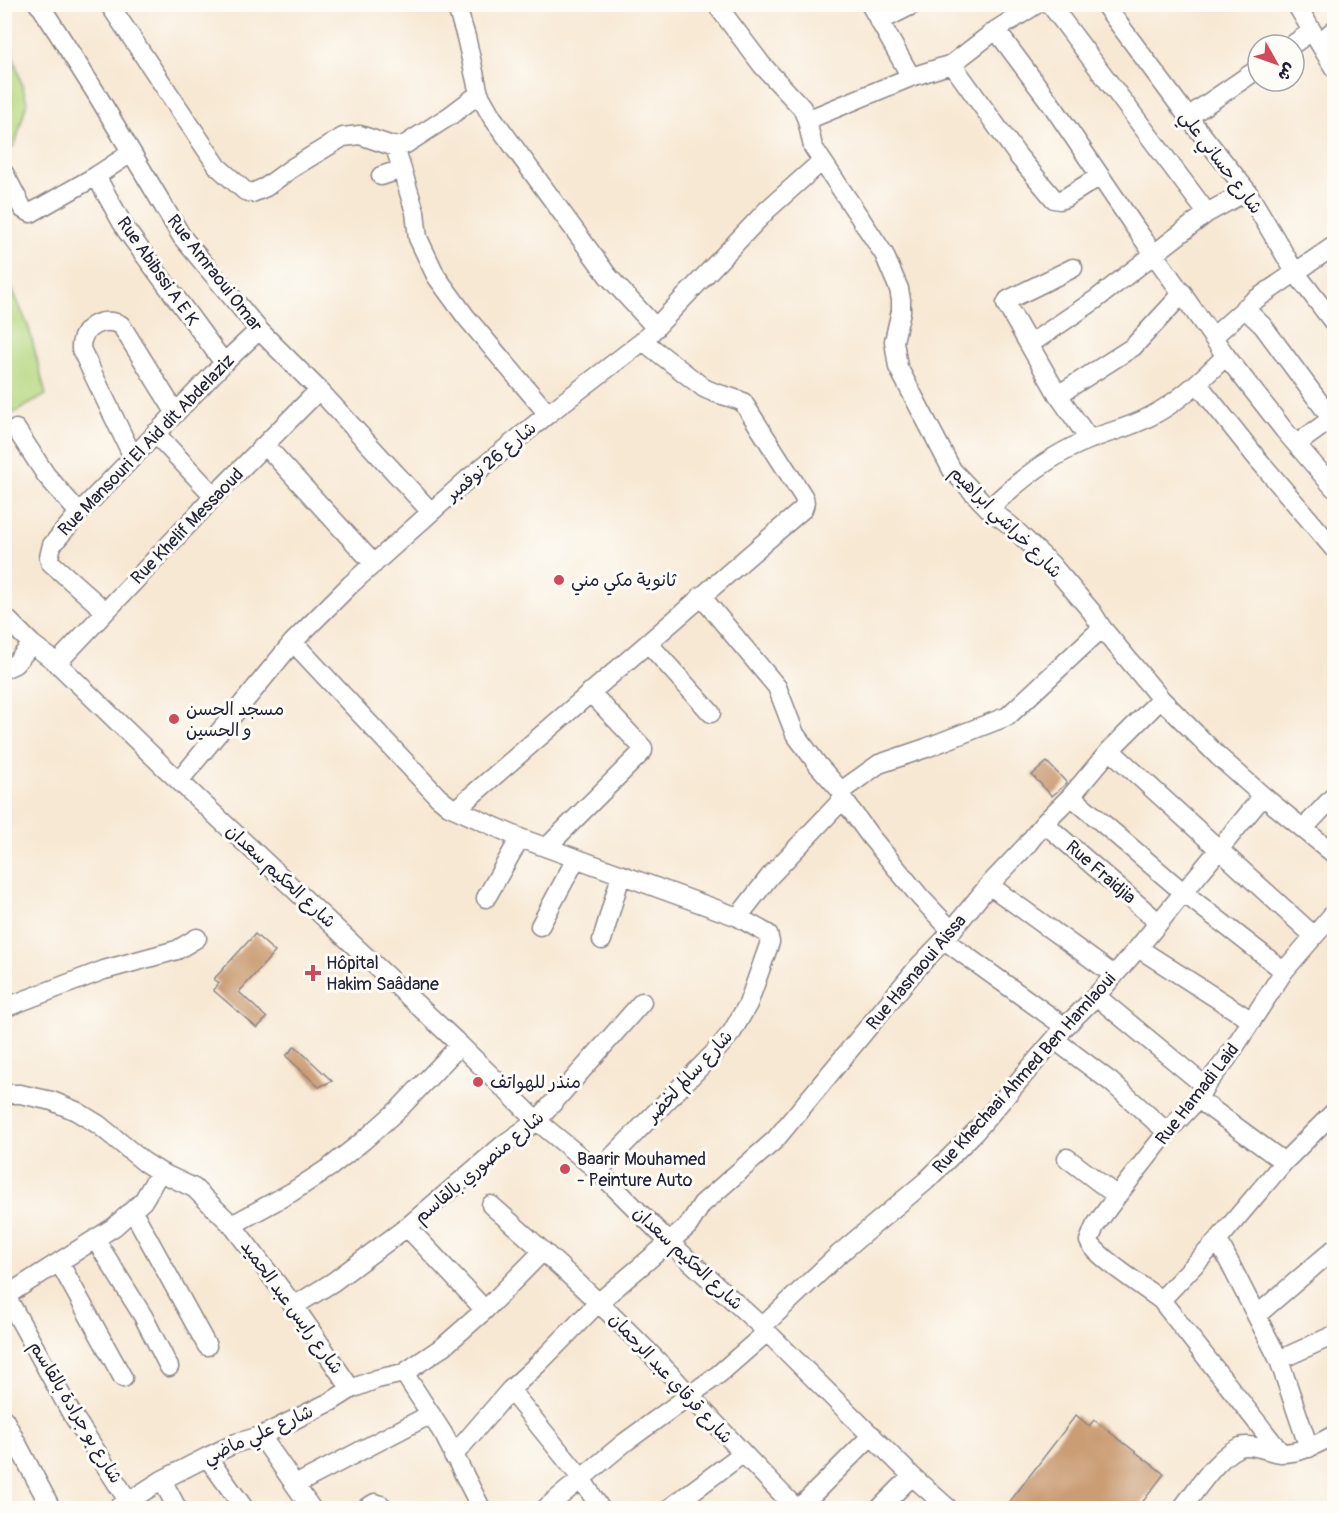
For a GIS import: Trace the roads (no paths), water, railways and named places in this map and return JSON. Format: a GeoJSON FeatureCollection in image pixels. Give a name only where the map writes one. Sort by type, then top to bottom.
{"type":"FeatureCollection","features":[{"type":"Feature","properties":{"kind":"street","name":"Rue Amraoui Omar"},"geometry":{"type":"LineString","coordinates":[[38,4],[69,49],[182,237],[259,330],[319,390],[431,512]]}},
{"type":"Feature","properties":{"kind":"street"},"geometry":{"type":"LineString","coordinates":[[110,4],[218,167],[245,191],[252,193],[266,187],[343,137],[360,135],[395,147],[405,144],[451,115],[478,94]]}},
{"type":"Feature","properties":{"kind":"street"},"geometry":{"type":"LineString","coordinates":[[456,4],[466,37],[478,94],[492,117],[649,335],[704,388],[714,394],[743,402],[805,501],[803,509],[456,809]]}},
{"type":"Feature","properties":{"kind":"street","name":"شارع خراشي ابراهيم"},"geometry":{"type":"LineString","coordinates":[[716,4],[762,65],[797,101],[807,120],[813,147],[884,254],[899,289],[901,311],[894,341],[898,367],[952,470],[989,509],[1010,525],[1051,564],[1161,699],[1218,756],[1335,854]]}},
{"type":"Feature","properties":{"kind":"street"},"geometry":{"type":"LineString","coordinates":[[870,4],[911,77]]}},
{"type":"Feature","properties":{"kind":"street"},"geometry":{"type":"LineString","coordinates":[[880,21],[914,4]]}},
{"type":"Feature","properties":{"kind":"street"},"geometry":{"type":"LineString","coordinates":[[807,120],[911,77],[952,64],[996,30],[1037,4]]}},
{"type":"Feature","properties":{"kind":"street"},"geometry":{"type":"LineString","coordinates":[[1050,4],[1207,213]]}},
{"type":"Feature","properties":{"kind":"street","name":"شارع حساني علي"},"geometry":{"type":"LineString","coordinates":[[1104,4],[1188,117],[1247,191],[1295,272],[1335,323]]}},
{"type":"Feature","properties":{"kind":"street"},"geometry":{"type":"LineString","coordinates":[[1296,4],[1335,68]]}},
{"type":"Feature","properties":{"kind":"street"},"geometry":{"type":"LineString","coordinates":[[996,30],[1054,108],[1227,356],[1270,413],[1335,488]]}},
{"type":"Feature","properties":{"kind":"street"},"geometry":{"type":"LineString","coordinates":[[1306,40],[1335,30]]}},
{"type":"Feature","properties":{"kind":"street"},"geometry":{"type":"LineString","coordinates":[[952,64],[1018,156],[1054,199],[1065,198],[1100,176]]}},
{"type":"Feature","properties":{"kind":"street"},"geometry":{"type":"LineString","coordinates":[[1188,117],[1246,77]]}},
{"type":"Feature","properties":{"kind":"street"},"geometry":{"type":"LineString","coordinates":[[395,147],[415,212],[418,238],[436,276],[466,317],[548,414]]}},
{"type":"Feature","properties":{"kind":"street"},"geometry":{"type":"LineString","coordinates":[[4,173],[23,209],[29,213],[41,209],[131,153]]}},
{"type":"Feature","properties":{"kind":"street","name":"شارع 26 نوفمبر"},"geometry":{"type":"LineString","coordinates":[[180,781],[293,642],[431,512],[548,414],[649,335],[767,210],[822,161]]}},
{"type":"Feature","properties":{"kind":"street"},"geometry":{"type":"LineString","coordinates":[[381,176],[402,169]]}},
{"type":"Feature","properties":{"kind":"street","name":"Rue Abibssi A E K"},"geometry":{"type":"LineString","coordinates":[[96,176],[126,230],[224,363]]}},
{"type":"Feature","properties":{"kind":"street"},"geometry":{"type":"LineString","coordinates":[[1030,344],[1095,300],[1207,213],[1247,191]]}},
{"type":"Feature","properties":{"kind":"street"},"geometry":{"type":"LineString","coordinates":[[1214,337],[1244,308],[1335,246]]}},
{"type":"Feature","properties":{"kind":"street"},"geometry":{"type":"LineString","coordinates":[[1073,268],[1007,301],[1006,304],[1059,395],[1089,439]]}},
{"type":"Feature","properties":{"kind":"street"},"geometry":{"type":"LineString","coordinates":[[1059,395],[1133,347],[1183,293]]}},
{"type":"Feature","properties":{"kind":"street"},"geometry":{"type":"LineString","coordinates":[[1244,308],[1263,326],[1334,419],[1297,444]]}},
{"type":"Feature","properties":{"kind":"street"},"geometry":{"type":"LineString","coordinates":[[133,457],[81,349],[84,333],[105,320],[121,325],[176,412]]}},
{"type":"Feature","properties":{"kind":"street","name":"Rue Mansouri El Aid dit Abdelaziz"},"geometry":{"type":"LineString","coordinates":[[105,611],[54,567],[49,557],[52,545],[155,433],[259,330]]}},
{"type":"Feature","properties":{"kind":"street"},"geometry":{"type":"LineString","coordinates":[[989,509],[1024,478],[1089,439],[1131,426],[1150,417],[1198,384],[1227,356]]}},
{"type":"Feature","properties":{"kind":"street"},"geometry":{"type":"LineString","coordinates":[[1198,384],[1256,457],[1335,549]]}},
{"type":"Feature","properties":{"kind":"street","name":"Rue Khelif Messaoud"},"geometry":{"type":"LineString","coordinates":[[57,663],[214,496],[319,390]]}},
{"type":"Feature","properties":{"kind":"street"},"geometry":{"type":"LineString","coordinates":[[16,429],[46,475],[79,513]]}},
{"type":"Feature","properties":{"kind":"street"},"geometry":{"type":"LineString","coordinates":[[155,433],[214,496]]}},
{"type":"Feature","properties":{"kind":"street"},"geometry":{"type":"LineString","coordinates":[[265,445],[374,564]]}},
{"type":"Feature","properties":{"kind":"street"},"geometry":{"type":"LineString","coordinates":[[701,596],[777,687],[795,734],[870,836],[948,935],[1167,1132]]}},
{"type":"Feature","properties":{"kind":"street","name":"شارع الحكيم سعدان"},"geometry":{"type":"LineString","coordinates":[[4,616],[32,645],[57,663],[460,1045],[537,1121],[598,1171],[669,1242],[765,1330],[859,1410],[872,1435],[948,1509]]}},
{"type":"Feature","properties":{"kind":"street"},"geometry":{"type":"LineString","coordinates":[[293,642],[438,797],[456,809],[520,838],[738,917],[842,795],[879,764],[1008,716],[1102,628]]}},
{"type":"Feature","properties":{"kind":"street"},"geometry":{"type":"LineString","coordinates":[[648,644],[711,713]]}},
{"type":"Feature","properties":{"kind":"street"},"geometry":{"type":"LineString","coordinates":[[4,669],[15,664],[32,645]]}},
{"type":"Feature","properties":{"kind":"street"},"geometry":{"type":"LineString","coordinates":[[547,848],[643,751],[643,748],[590,692]]}},
{"type":"Feature","properties":{"kind":"street","name":"Rue Hasnaoui Aissa"},"geometry":{"type":"LineString","coordinates":[[453,1456],[510,1390],[599,1302],[688,1226],[702,1204],[775,1140],[918,967],[1057,807],[1161,699]]}},
{"type":"Feature","properties":{"kind":"street"},"geometry":{"type":"LineString","coordinates":[[1110,750],[1314,936]]}},
{"type":"Feature","properties":{"kind":"street","name":"Rue Khechaai Ahmed Ben Hamlaoui"},"geometry":{"type":"LineString","coordinates":[[546,1509],[581,1478],[689,1396],[765,1330],[838,1255],[926,1180],[975,1132],[1138,948],[1263,796]]}},
{"type":"Feature","properties":{"kind":"street"},"geometry":{"type":"LineString","coordinates":[[1304,828],[1335,796]]}},
{"type":"Feature","properties":{"kind":"street"},"geometry":{"type":"LineString","coordinates":[[1057,807],[1184,893],[1284,971]]}},
{"type":"Feature","properties":{"kind":"street","name":"Rue Fraidjia"},"geometry":{"type":"LineString","coordinates":[[1057,807],[1158,922]]}},
{"type":"Feature","properties":{"kind":"street"},"geometry":{"type":"LineString","coordinates":[[486,898],[520,838]]}},
{"type":"Feature","properties":{"kind":"street"},"geometry":{"type":"LineString","coordinates":[[540,926],[576,859]]}},
{"type":"Feature","properties":{"kind":"street"},"geometry":{"type":"LineString","coordinates":[[602,940],[621,875]]}},
{"type":"Feature","properties":{"kind":"street"},"geometry":{"type":"LineString","coordinates":[[989,885],[1114,975]]}},
{"type":"Feature","properties":{"kind":"street","name":"Rue Hamadi Laid"},"geometry":{"type":"LineString","coordinates":[[1161,1300],[1092,1246],[1089,1240],[1095,1226],[1226,1060],[1284,971],[1335,914]]}},
{"type":"Feature","properties":{"kind":"street","name":"شارع سالم لخضر"},"geometry":{"type":"LineString","coordinates":[[598,1171],[713,1054],[732,1032],[748,1004],[770,942],[768,934],[738,917]]}},
{"type":"Feature","properties":{"kind":"street"},"geometry":{"type":"LineString","coordinates":[[4,1008],[104,970],[177,950],[197,938]]}},
{"type":"Feature","properties":{"kind":"street"},"geometry":{"type":"LineString","coordinates":[[1138,948],[1252,1020]]}},
{"type":"Feature","properties":{"kind":"street"},"geometry":{"type":"LineString","coordinates":[[1096,996],[1202,1092],[1284,1162]]}},
{"type":"Feature","properties":{"kind":"street","name":"شارع منصوري بالقاسم"},"geometry":{"type":"LineString","coordinates":[[294,1306],[333,1282],[407,1227],[504,1144],[537,1121],[642,1002]]}},
{"type":"Feature","properties":{"kind":"street"},"geometry":{"type":"LineString","coordinates":[[232,1225],[292,1192],[330,1167],[363,1141],[400,1108],[460,1045]]}},
{"type":"Feature","properties":{"kind":"street","name":"شارع رايس عبد الحميد"},"geometry":{"type":"LineString","coordinates":[[4,1094],[20,1094],[52,1101],[76,1111],[99,1125],[144,1162],[194,1188],[232,1225],[294,1306],[351,1389]]}},
{"type":"Feature","properties":{"kind":"street"},"geometry":{"type":"LineString","coordinates":[[1281,1453],[1161,1300],[1218,1240],[1284,1162],[1331,1118]]}},
{"type":"Feature","properties":{"kind":"street"},"geometry":{"type":"LineString","coordinates":[[1067,1158],[1117,1196]]}},
{"type":"Feature","properties":{"kind":"street"},"geometry":{"type":"LineString","coordinates":[[5,1294],[95,1239],[133,1211],[143,1201],[160,1172]]}},
{"type":"Feature","properties":{"kind":"street","name":"شارع قرقاي عبد الرحمان"},"geometry":{"type":"LineString","coordinates":[[490,1205],[599,1302],[797,1509]]}},
{"type":"Feature","properties":{"kind":"street"},"geometry":{"type":"LineString","coordinates":[[133,1211],[207,1346]]}},
{"type":"Feature","properties":{"kind":"street"},"geometry":{"type":"LineString","coordinates":[[407,1227],[485,1310]]}},
{"type":"Feature","properties":{"kind":"street"},"geometry":{"type":"LineString","coordinates":[[95,1239],[143,1316],[169,1367]]}},
{"type":"Feature","properties":{"kind":"street"},"geometry":{"type":"LineString","coordinates":[[1218,1240],[1279,1360],[1309,1448]]}},
{"type":"Feature","properties":{"kind":"street"},"geometry":{"type":"LineString","coordinates":[[1257,1315],[1335,1249]]}},
{"type":"Feature","properties":{"kind":"street"},"geometry":{"type":"LineString","coordinates":[[481,1509],[444,1435],[404,1373],[444,1346],[485,1310],[543,1251]]}},
{"type":"Feature","properties":{"kind":"street"},"geometry":{"type":"LineString","coordinates":[[59,1262],[123,1378]]}},
{"type":"Feature","properties":{"kind":"street","name":"شارع بو جرادة بالقاسم"},"geometry":{"type":"LineString","coordinates":[[5,1294],[124,1505]]}},
{"type":"Feature","properties":{"kind":"street"},"geometry":{"type":"LineString","coordinates":[[1279,1360],[1335,1335]]}},
{"type":"Feature","properties":{"kind":"street","name":"شارع علي ماضي"},"geometry":{"type":"LineString","coordinates":[[124,1505],[162,1480],[236,1443],[261,1436],[332,1401],[351,1389],[404,1373]]}},
{"type":"Feature","properties":{"kind":"street"},"geometry":{"type":"LineString","coordinates":[[510,1390],[581,1478],[600,1509]]}},
{"type":"Feature","properties":{"kind":"street"},"geometry":{"type":"LineString","coordinates":[[295,1485],[431,1414]]}},
{"type":"Feature","properties":{"kind":"street"},"geometry":{"type":"LineString","coordinates":[[4,1419],[51,1509]]}},
{"type":"Feature","properties":{"kind":"street"},"geometry":{"type":"LineString","coordinates":[[797,1509],[872,1435]]}},
{"type":"Feature","properties":{"kind":"street"},"geometry":{"type":"LineString","coordinates":[[1183,1508],[1221,1460],[1237,1448],[1244,1446],[1281,1453],[1309,1448],[1335,1435]]}},
{"type":"Feature","properties":{"kind":"street"},"geometry":{"type":"LineString","coordinates":[[261,1436],[311,1509]]}},
{"type":"Feature","properties":{"kind":"street"},"geometry":{"type":"LineString","coordinates":[[670,1509],[742,1454]]}},
{"type":"Feature","properties":{"kind":"street"},"geometry":{"type":"LineString","coordinates":[[207,1457],[244,1509]]}},
{"type":"Feature","properties":{"kind":"street"},"geometry":{"type":"LineString","coordinates":[[880,1509],[912,1476]]}},
{"type":"Feature","properties":{"kind":"street"},"geometry":{"type":"LineString","coordinates":[[162,1480],[177,1509]]}},
{"type":"Feature","properties":{"kind":"street"},"geometry":{"type":"LineString","coordinates":[[366,1509],[375,1503],[381,1505],[383,1509]]}},
{"type":"Feature","properties":{"kind":"place","name":"ثانوية مكي مني"},"geometry":{"type":"Point","coordinates":[559,580]}},
{"type":"Feature","properties":{"kind":"place","name":"مسجد الحسن و الحسين"},"geometry":{"type":"Point","coordinates":[174,719]}},
{"type":"Feature","properties":{"kind":"place","name":"Hôpital Hakim Saâdane"},"geometry":{"type":"Point","coordinates":[313,973]}},
{"type":"Feature","properties":{"kind":"place","name":"منذر للهواتف"},"geometry":{"type":"Point","coordinates":[478,1082]}},
{"type":"Feature","properties":{"kind":"place","name":"Baarir Mouhamed - Peinture Auto"},"geometry":{"type":"Point","coordinates":[565,1169]}}]}
